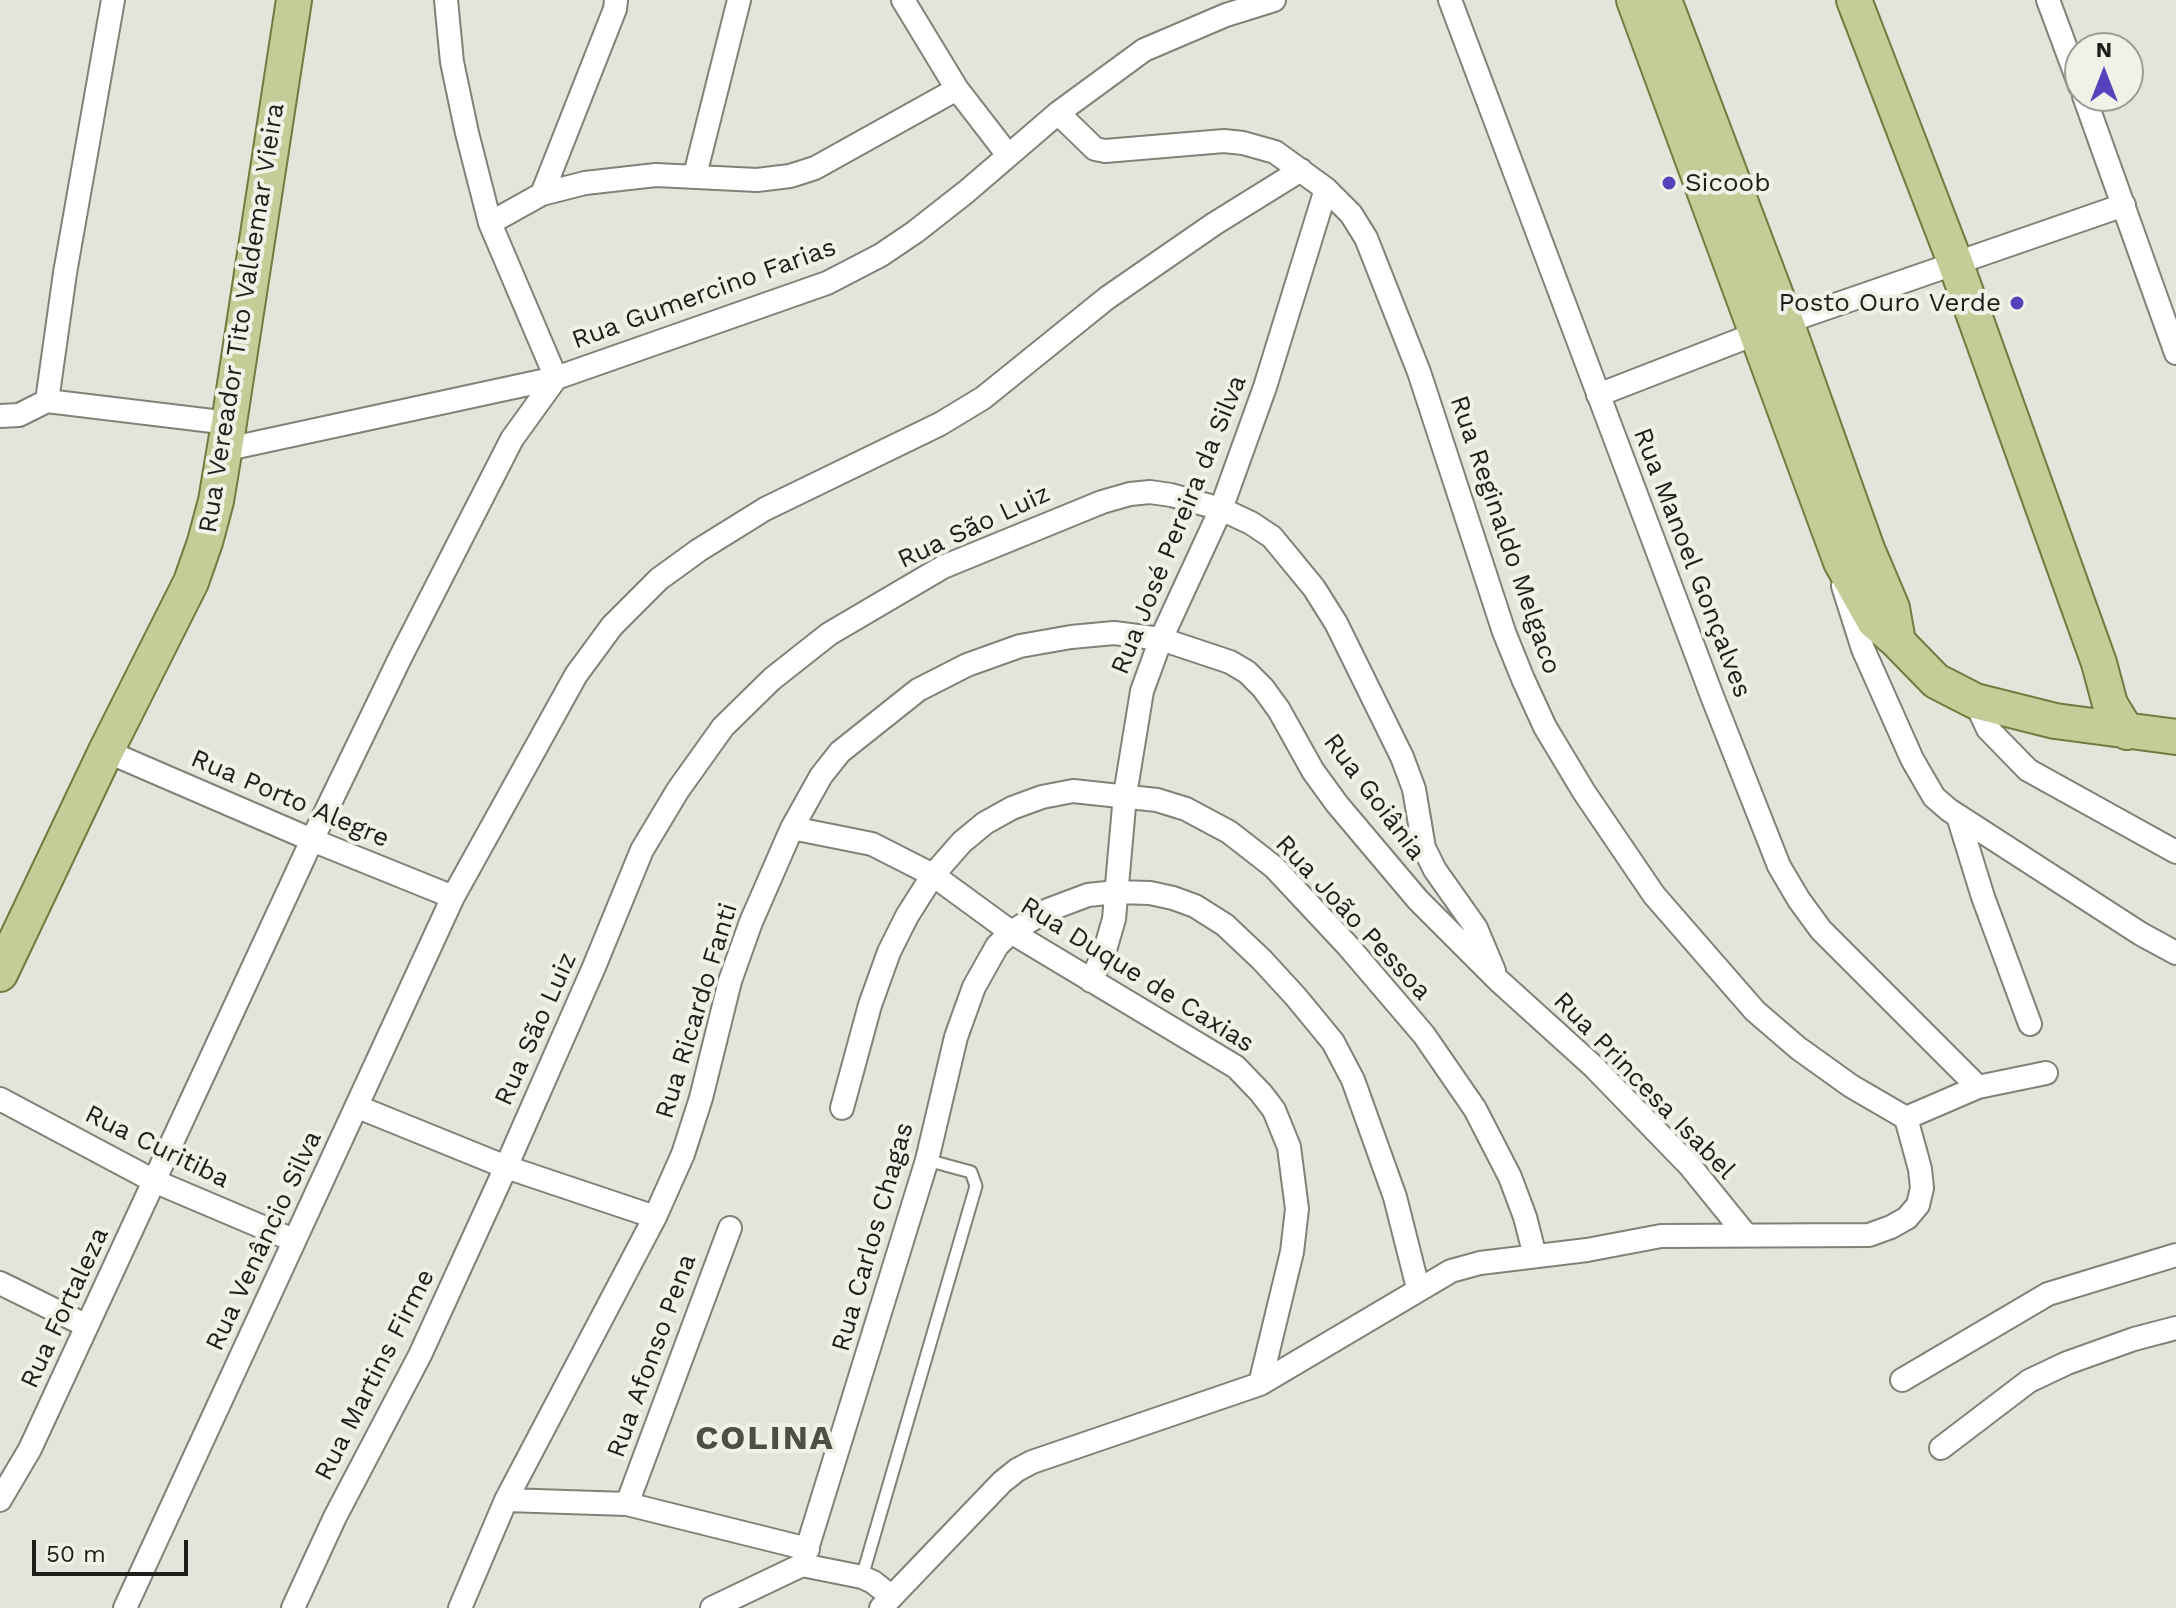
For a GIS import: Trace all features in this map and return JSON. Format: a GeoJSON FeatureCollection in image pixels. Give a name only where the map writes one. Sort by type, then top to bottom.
{"type":"FeatureCollection","features":[{"type":"Feature","properties":{"kind":"main road","name":"Rua Vereador Tito Valdemar Vieira"},"geometry":{"type":"LineString","coordinates":[[0,974],[191,582],[216,501],[294,0]]}},
{"type":"Feature","properties":{"kind":"main road"},"geometry":{"type":"LineString","coordinates":[[1854,0],[1955,262],[2099,663],[2110,704],[2125,732]]}},
{"type":"Feature","properties":{"kind":"main road"},"geometry":{"type":"LineString","coordinates":[[1649,2],[1854,555],[1874,621],[1936,681],[1975,701],[2055,721],[2125,732],[2176,734]]}},
{"type":"Feature","properties":{"kind":"main road"},"geometry":{"type":"LineString","coordinates":[[2099,663],[2127,705],[2176,734]]}},
{"type":"Feature","properties":{"kind":"street"},"geometry":{"type":"LineString","coordinates":[[0,416],[19,415],[47,401],[65,273],[113,0]]}},
{"type":"Feature","properties":{"kind":"street"},"geometry":{"type":"LineString","coordinates":[[446,0],[452,62],[490,223],[556,378]]}},
{"type":"Feature","properties":{"kind":"street"},"geometry":{"type":"LineString","coordinates":[[542,194],[616,0]]}},
{"type":"Feature","properties":{"kind":"street"},"geometry":{"type":"LineString","coordinates":[[695,175],[739,0]]}},
{"type":"Feature","properties":{"kind":"street"},"geometry":{"type":"LineString","coordinates":[[903,0],[957,89],[1008,155]]}},
{"type":"Feature","properties":{"kind":"street","name":"Rua Gumercino Farias"},"geometry":{"type":"LineString","coordinates":[[47,401],[226,436],[556,378],[827,283],[881,255],[915,232],[1058,113],[1144,50],[1223,8],[1274,0]]}},
{"type":"Feature","properties":{"kind":"street","name":"Rua Manoel Gonçalves"},"geometry":{"type":"LineString","coordinates":[[1450,0],[1779,866],[1821,930],[1978,1087]]}},
{"type":"Feature","properties":{"kind":"street"},"geometry":{"type":"LineString","coordinates":[[2048,0],[2064,43]]}},
{"type":"Feature","properties":{"kind":"street"},"geometry":{"type":"LineString","coordinates":[[490,223],[542,194],[585,183],[618,178],[695,175],[774,179],[815,168],[957,89]]}},
{"type":"Feature","properties":{"kind":"street"},"geometry":{"type":"LineString","coordinates":[[2090,112],[2176,353]]}},
{"type":"Feature","properties":{"kind":"street","name":"Rua Reginaldo Melgaco"},"geometry":{"type":"LineString","coordinates":[[1058,113],[1095,149],[1105,151],[1224,141],[1275,152],[1326,189],[1351,214],[1366,238],[1442,436],[1504,632],[1545,727],[1584,792],[1654,895],[1755,1011],[1798,1048],[1851,1086],[1906,1118]]}},
{"type":"Feature","properties":{"kind":"street","name":"Rua Venâncio Silva"},"geometry":{"type":"LineString","coordinates":[[125,1608],[453,897],[576,675],[612,626],[659,579],[699,550],[765,509],[940,424],[983,398],[1107,298],[1214,224],[1301,170]]}},
{"type":"Feature","properties":{"kind":"street","name":"Rua José Pereira da Silva"},"geometry":{"type":"LineString","coordinates":[[1091,981],[1111,934],[1125,795],[1142,691],[1161,639],[1221,509],[1265,387],[1326,189]]}},
{"type":"Feature","properties":{"kind":"street"},"geometry":{"type":"LineString","coordinates":[[1598,395],[1771,327],[2124,205]]}},
{"type":"Feature","properties":{"kind":"street","name":"Rua Fortaleza"},"geometry":{"type":"LineString","coordinates":[[0,1500],[30,1449],[312,840],[494,472],[512,439],[556,378]]}},
{"type":"Feature","properties":{"kind":"street","name":"Rua São Luiz"},"geometry":{"type":"LineString","coordinates":[[506,1167],[642,850],[678,790],[723,727],[772,679],[829,634],[943,567],[1046,523],[1130,494],[1150,492],[1171,495],[1221,509],[1251,523],[1272,537],[1314,588],[1336,623],[1406,767],[1414,789],[1424,848],[1435,870],[1467,911],[1483,939],[1498,980]]}},
{"type":"Feature","properties":{"kind":"street"},"geometry":{"type":"LineString","coordinates":[[1854,555],[1848,607],[1899,730],[1926,786],[1940,804],[2141,934],[2176,953]]}},
{"type":"Feature","properties":{"kind":"street","name":"Rua Ricardo Fanti"},"geometry":{"type":"LineString","coordinates":[[460,1608],[506,1500],[655,1217],[683,1154],[745,937],[792,828],[821,776],[840,752],[918,690],[967,665],[1020,646],[1071,637],[1114,633],[1161,639]]}},
{"type":"Feature","properties":{"kind":"street","name":"Rua Goiânia"},"geometry":{"type":"LineString","coordinates":[[1161,639],[1230,662],[1247,672],[1263,688],[1313,771],[1337,804],[1418,900],[1498,980]]}},
{"type":"Feature","properties":{"kind":"street"},"geometry":{"type":"LineString","coordinates":[[1975,701],[1988,729],[2028,770],[2176,852]]}},
{"type":"Feature","properties":{"kind":"street","name":"Rua Porto Alegre"},"geometry":{"type":"LineString","coordinates":[[106,751],[453,897]]}},
{"type":"Feature","properties":{"kind":"street","name":"Rua João Pessoa"},"geometry":{"type":"LineString","coordinates":[[842,1108],[870,1005],[889,952],[933,875],[962,842],[985,823],[1012,808],[1042,797],[1073,791],[1125,795],[1186,809],[1229,832],[1274,867],[1348,946],[1424,1035],[1475,1109],[1510,1177],[1535,1256]]}},
{"type":"Feature","properties":{"kind":"street"},"geometry":{"type":"LineString","coordinates":[[1958,816],[1983,897],[2030,1024]]}},
{"type":"Feature","properties":{"kind":"street","name":"Rua Duque de Caxias"},"geometry":{"type":"LineString","coordinates":[[792,828],[872,844],[933,875],[1011,932],[1236,1067],[1261,1093],[1282,1127],[1295,1180],[1297,1229],[1260,1384]]}},
{"type":"Feature","properties":{"kind":"street"},"geometry":{"type":"LineString","coordinates":[[1011,932],[1068,901],[1116,892],[1150,893],[1173,898],[1195,906],[1225,925],[1296,997],[1333,1042],[1353,1080],[1378,1145],[1418,1288]]}},
{"type":"Feature","properties":{"kind":"street","name":"Rua Carlos Chagas"},"geometry":{"type":"LineString","coordinates":[[805,1557],[927,1160],[956,1037],[974,987],[997,946],[1011,932]]}},
{"type":"Feature","properties":{"kind":"street","name":"Rua Princesa Isabel"},"geometry":{"type":"LineString","coordinates":[[1498,980],[1615,1088],[1690,1166],[1746,1235]]}},
{"type":"Feature","properties":{"kind":"street"},"geometry":{"type":"LineString","coordinates":[[506,1500],[627,1504],[862,1577],[873,1582],[886,1602],[1017,1470],[1032,1462],[1260,1384],[1418,1288],[1464,1266],[1661,1236],[1869,1235],[1891,1227],[1907,1218],[1918,1205],[1922,1188],[1906,1118],[1978,1087],[2046,1073]]}},
{"type":"Feature","properties":{"kind":"street","name":"Rua Curitiba"},"geometry":{"type":"LineString","coordinates":[[0,1099],[154,1181],[293,1240]]}},
{"type":"Feature","properties":{"kind":"street"},"geometry":{"type":"LineString","coordinates":[[358,1107],[506,1167],[655,1217]]}},
{"type":"Feature","properties":{"kind":"street","name":"Rua Martins Firme"},"geometry":{"type":"LineString","coordinates":[[293,1608],[335,1517],[420,1355],[506,1167]]}},
{"type":"Feature","properties":{"kind":"street","name":"Rua Afonso Pena"},"geometry":{"type":"LineString","coordinates":[[627,1504],[730,1228]]}},
{"type":"Feature","properties":{"kind":"street"},"geometry":{"type":"LineString","coordinates":[[1902,1380],[2048,1294],[2176,1255]]}},
{"type":"Feature","properties":{"kind":"street"},"geometry":{"type":"LineString","coordinates":[[1,1287],[87,1326]]}},
{"type":"Feature","properties":{"kind":"street"},"geometry":{"type":"LineString","coordinates":[[1941,1448],[2037,1377],[2134,1339],[2176,1328]]}},
{"type":"Feature","properties":{"kind":"street"},"geometry":{"type":"LineString","coordinates":[[712,1608],[805,1557]]}},
{"type":"Feature","properties":{"kind":"street"},"geometry":{"type":"LineString","coordinates":[[742,1608],[753,1587]]}},
{"type":"Feature","properties":{"kind":"lane"},"geometry":{"type":"LineString","coordinates":[[862,1577],[976,1186],[971,1172],[927,1160]]}},
{"type":"Feature","properties":{"kind":"place","name":"Sicoob"},"geometry":{"type":"Point","coordinates":[1669,183]}},
{"type":"Feature","properties":{"kind":"place","name":"Posto Ouro Verde"},"geometry":{"type":"Point","coordinates":[2017,303]}},
{"type":"Feature","properties":{"kind":"district","name":"COLINA"},"geometry":{"type":"Point","coordinates":[765,1439]}}]}
